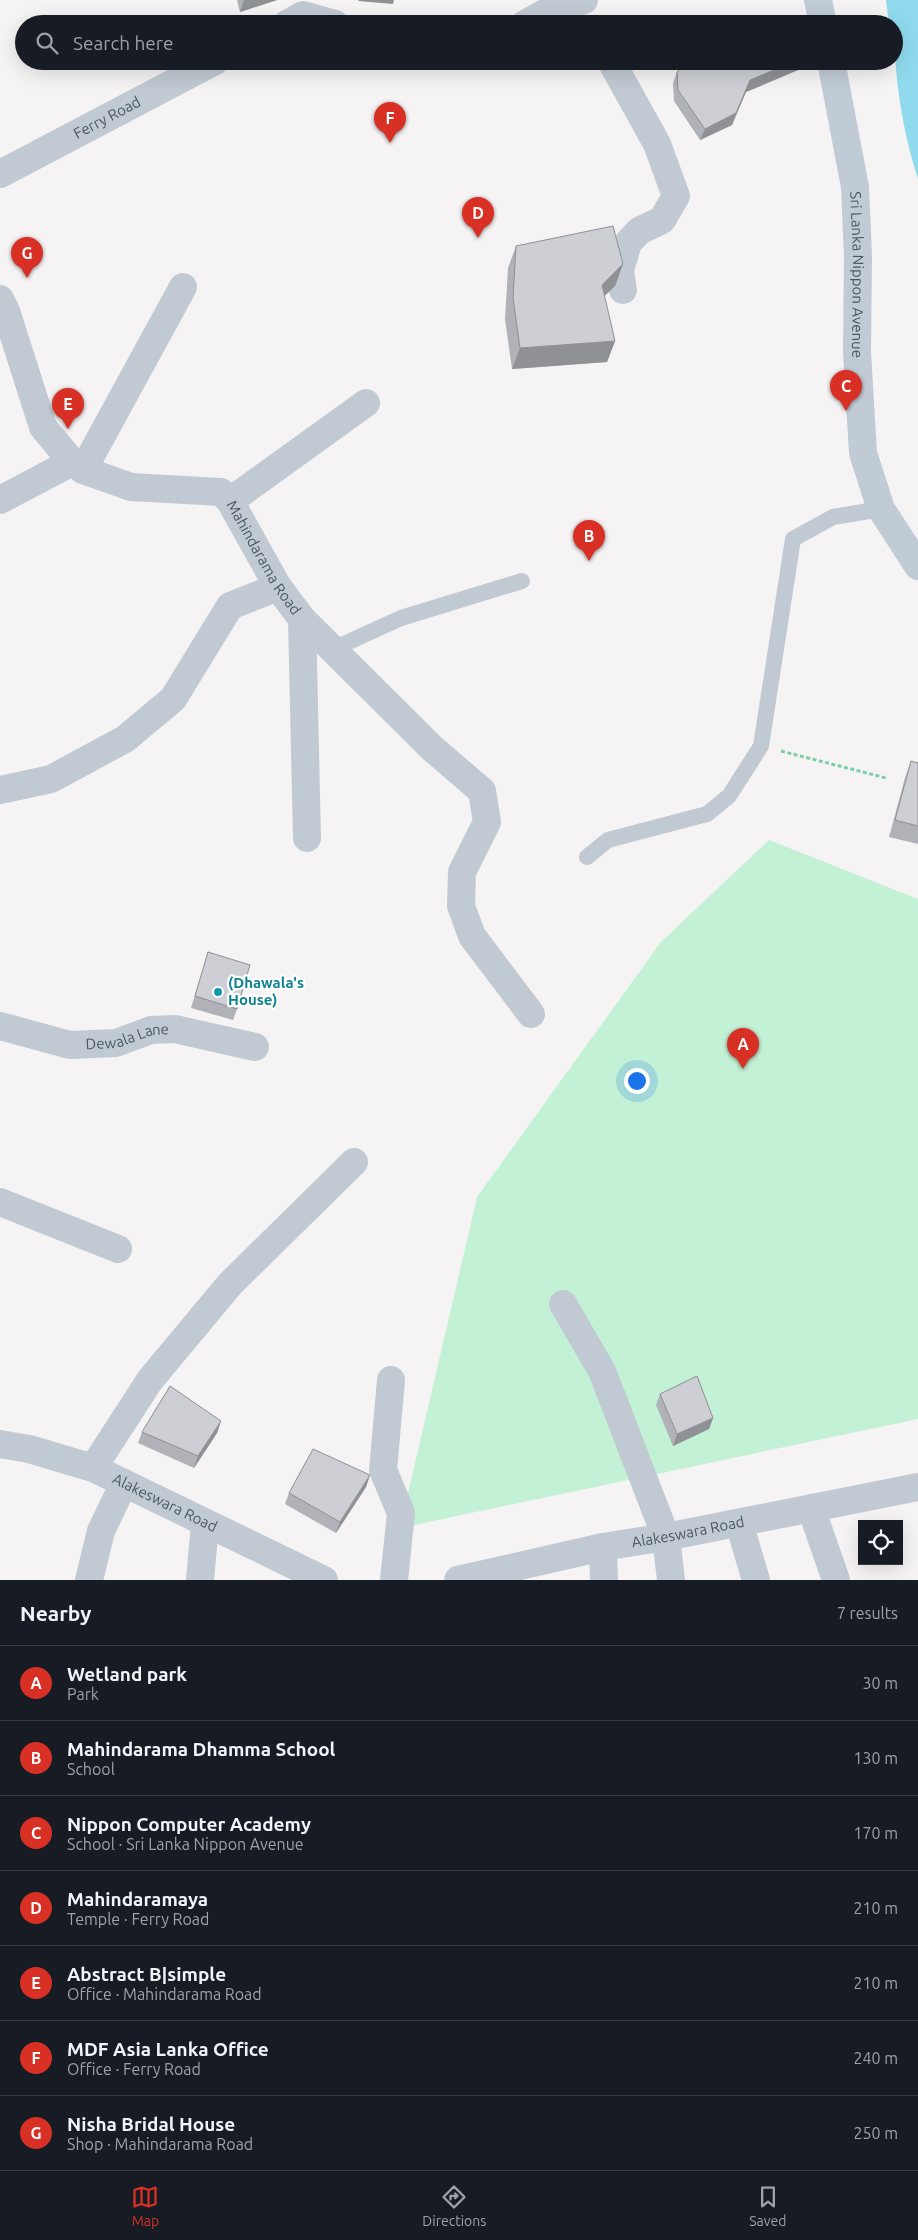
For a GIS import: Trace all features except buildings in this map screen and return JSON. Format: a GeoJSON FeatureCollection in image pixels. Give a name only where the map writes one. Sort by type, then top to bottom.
{"type":"FeatureCollection","features":[{"type":"Feature","properties":{"kind":"street"},"geometry":{"type":"LineString","coordinates":[[818,0],[821,15]]}},
{"type":"Feature","properties":{"kind":"street"},"geometry":{"type":"LineString","coordinates":[[535,15],[546,5],[584,9]]}},
{"type":"Feature","properties":{"kind":"street","name":"Ferry Road"},"geometry":{"type":"LineString","coordinates":[[0,174],[198,70]]}},
{"type":"Feature","properties":{"kind":"street"},"geometry":{"type":"LineString","coordinates":[[616,70],[658,144],[676,196],[662,220],[639,231],[628,243],[620,270],[624,290]]}},
{"type":"Feature","properties":{"kind":"street","name":"Sri Lanka Nippon Avenue"},"geometry":{"type":"LineString","coordinates":[[833,70],[845,125],[855,187],[858,256],[857,352],[863,453],[881,510],[918,566]]}},
{"type":"Feature","properties":{"kind":"street"},"geometry":{"type":"LineString","coordinates":[[0,500],[78,466],[183,287]]}},
{"type":"Feature","properties":{"kind":"street"},"geometry":{"type":"LineString","coordinates":[[0,299],[6,311],[43,427],[78,466]]}},
{"type":"Feature","properties":{"kind":"street"},"geometry":{"type":"LineString","coordinates":[[230,500],[366,403]]}},
{"type":"Feature","properties":{"kind":"street","name":"Mahindarama Road"},"geometry":{"type":"LineString","coordinates":[[78,466],[130,487],[220,492],[230,500],[278,586],[302,619],[433,749],[482,791],[487,822],[462,872],[461,906],[472,936],[531,1014]]}},
{"type":"Feature","properties":{"kind":"street"},"geometry":{"type":"LineString","coordinates":[[0,790],[51,779],[125,739],[173,699],[230,606],[278,586]]}},
{"type":"Feature","properties":{"kind":"street"},"geometry":{"type":"LineString","coordinates":[[302,619],[307,838]]}},
{"type":"Feature","properties":{"kind":"street","name":"Dewala Lane"},"geometry":{"type":"LineString","coordinates":[[0,1026],[70,1045],[116,1044],[151,1030],[175,1029],[256,1047]]}},
{"type":"Feature","properties":{"kind":"street"},"geometry":{"type":"LineString","coordinates":[[93,1468],[150,1380],[230,1284],[354,1162]]}},
{"type":"Feature","properties":{"kind":"street"},"geometry":{"type":"LineString","coordinates":[[0,1202],[118,1249]]}},
{"type":"Feature","properties":{"kind":"street"},"geometry":{"type":"LineString","coordinates":[[564,1304],[602,1371],[666,1537],[671,1580]]}},
{"type":"Feature","properties":{"kind":"street"},"geometry":{"type":"LineString","coordinates":[[391,1380],[383,1470],[401,1513],[394,1580]]}},
{"type":"Feature","properties":{"kind":"street","name":"Alakeswara Road"},"geometry":{"type":"LineString","coordinates":[[0,1444],[29,1449],[93,1468],[205,1524],[324,1580]]}},
{"type":"Feature","properties":{"kind":"street"},"geometry":{"type":"LineString","coordinates":[[89,1580],[100,1531],[124,1483]]}},
{"type":"Feature","properties":{"kind":"street","name":"Alakeswara Road"},"geometry":{"type":"LineString","coordinates":[[458,1580],[603,1547],[666,1537],[918,1487]]}},
{"type":"Feature","properties":{"kind":"street"},"geometry":{"type":"LineString","coordinates":[[811,1508],[836,1580]]}},
{"type":"Feature","properties":{"kind":"street"},"geometry":{"type":"LineString","coordinates":[[739,1523],[756,1580]]}},
{"type":"Feature","properties":{"kind":"street"},"geometry":{"type":"LineString","coordinates":[[200,1580],[205,1524]]}},
{"type":"Feature","properties":{"kind":"street"},"geometry":{"type":"LineString","coordinates":[[603,1547],[604,1580]]}},
{"type":"Feature","properties":{"kind":"lane"},"geometry":{"type":"LineString","coordinates":[[587,857],[608,840],[707,814],[729,796],[761,746],[793,539],[832,517],[881,510]]}},
{"type":"Feature","properties":{"kind":"lane"},"geometry":{"type":"LineString","coordinates":[[333,649],[400,618],[522,581]]}},
{"type":"Feature","properties":{"kind":"path"},"geometry":{"type":"LineString","coordinates":[[761,746],[886,778]]}},
{"type":"Feature","properties":{"kind":"green space"},"geometry":{"type":"Polygon","coordinates":[[[769,840],[918,899],[918,1419],[400,1528],[477,1197],[661,942],[769,840]]]}},
{"type":"Feature","properties":{"kind":"water"},"geometry":{"type":"Polygon","coordinates":[[[886,0],[918,0],[918,179],[903,122],[897,83],[896,70],[903,70],[903,15],[888,15],[886,0]]]}},
{"type":"Feature","properties":{"kind":"place","name":"MDF Asia Lanka Office"},"geometry":{"type":"Point","coordinates":[390,143]}},
{"type":"Feature","properties":{"kind":"place","name":"Mahindaramaya"},"geometry":{"type":"Point","coordinates":[478,238]}},
{"type":"Feature","properties":{"kind":"place","name":"Nisha Bridal House"},"geometry":{"type":"Point","coordinates":[27,278]}},
{"type":"Feature","properties":{"kind":"place","name":"Nippon Computer Academy"},"geometry":{"type":"Point","coordinates":[846,411]}},
{"type":"Feature","properties":{"kind":"place","name":"Abstract B|simple"},"geometry":{"type":"Point","coordinates":[68,429]}},
{"type":"Feature","properties":{"kind":"place","name":"Mahindarama Dhamma School"},"geometry":{"type":"Point","coordinates":[589,561]}},
{"type":"Feature","properties":{"kind":"place","name":"(Dhawala's House)"},"geometry":{"type":"Point","coordinates":[218,992]}},
{"type":"Feature","properties":{"kind":"place","name":"Wetland park"},"geometry":{"type":"Point","coordinates":[743,1069]}}]}
